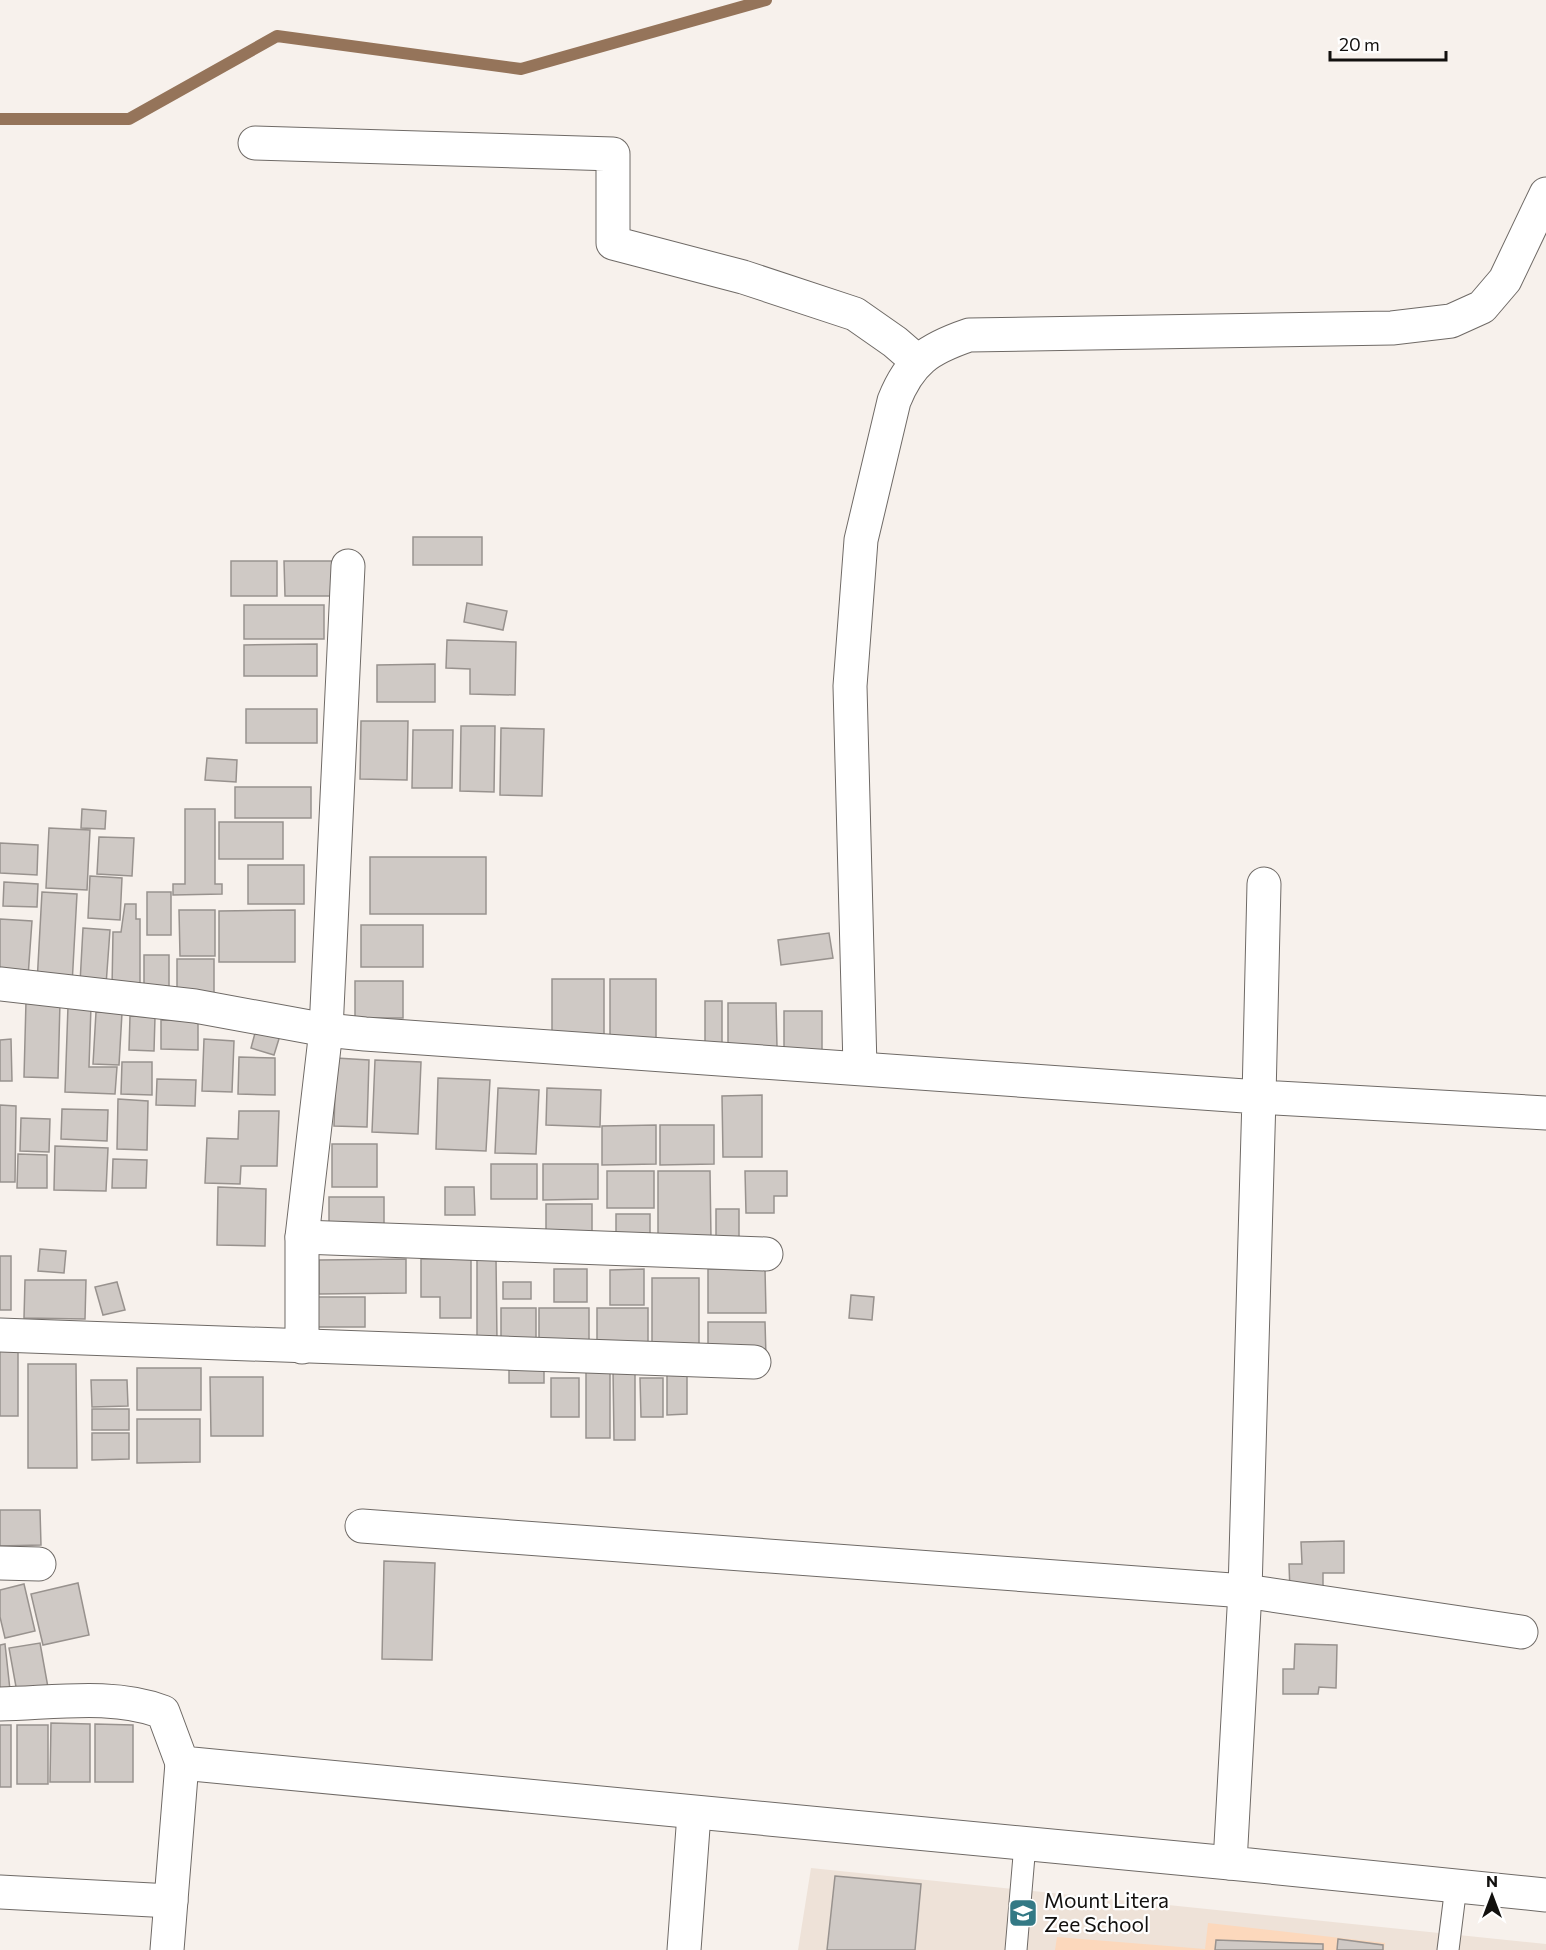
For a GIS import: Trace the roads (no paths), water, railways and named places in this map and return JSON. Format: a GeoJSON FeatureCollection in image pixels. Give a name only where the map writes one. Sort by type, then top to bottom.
{"type":"FeatureCollection","features":[{"type":"Feature","properties":{"kind":"street"},"geometry":{"type":"LineString","coordinates":[[255,143],[613,154],[613,243],[743,277],[855,314],[895,342],[917,361]]}},
{"type":"Feature","properties":{"kind":"street"},"geometry":{"type":"LineString","coordinates":[[860,1067],[850,686],[861,540],[894,402],[902,382],[917,361],[940,345],[969,335],[1392,328],[1452,321],[1482,307],[1505,280],[1546,194]]}},
{"type":"Feature","properties":{"kind":"street"},"geometry":{"type":"LineString","coordinates":[[302,1347],[302,1237],[326,1030],[348,566]]}},
{"type":"Feature","properties":{"kind":"street"},"geometry":{"type":"LineString","coordinates":[[1230,1863],[1245,1591],[1264,884]]}},
{"type":"Feature","properties":{"kind":"street"},"geometry":{"type":"LineString","coordinates":[[0,984],[195,1006],[326,1030],[1259,1097],[1546,1113]]}},
{"type":"Feature","properties":{"kind":"street"},"geometry":{"type":"LineString","coordinates":[[302,1237],[766,1254]]}},
{"type":"Feature","properties":{"kind":"street"},"geometry":{"type":"LineString","coordinates":[[0,1335],[754,1362]]}},
{"type":"Feature","properties":{"kind":"street"},"geometry":{"type":"LineString","coordinates":[[362,1526],[1245,1591],[1521,1632]]}},
{"type":"Feature","properties":{"kind":"street"},"geometry":{"type":"LineString","coordinates":[[0,1563],[39,1564]]}},
{"type":"Feature","properties":{"kind":"street"},"geometry":{"type":"LineString","coordinates":[[0,1704],[100,1701],[144,1705],[163,1712],[182,1763],[167,1950]]}},
{"type":"Feature","properties":{"kind":"street"},"geometry":{"type":"LineString","coordinates":[[182,1763],[694,1814],[1546,1894]]}},
{"type":"Feature","properties":{"kind":"street"},"geometry":{"type":"LineString","coordinates":[[684,1950],[694,1814]]}},
{"type":"Feature","properties":{"kind":"street"},"geometry":{"type":"LineString","coordinates":[[0,1892],[171,1901]]}},
{"type":"Feature","properties":{"kind":"lane"},"geometry":{"type":"LineString","coordinates":[[1016,1950],[1025,1844]]}},
{"type":"Feature","properties":{"kind":"lane"},"geometry":{"type":"LineString","coordinates":[[1448,1950],[1456,1886]]}},
{"type":"Feature","properties":{"kind":"waterway"},"geometry":{"type":"LineString","coordinates":[[0,119],[129,119],[277,36],[521,69],[766,0]]}},
{"type":"Feature","properties":{"kind":"place","name":"Mount Litera Zee School"},"geometry":{"type":"Point","coordinates":[1023,1913]}}]}
